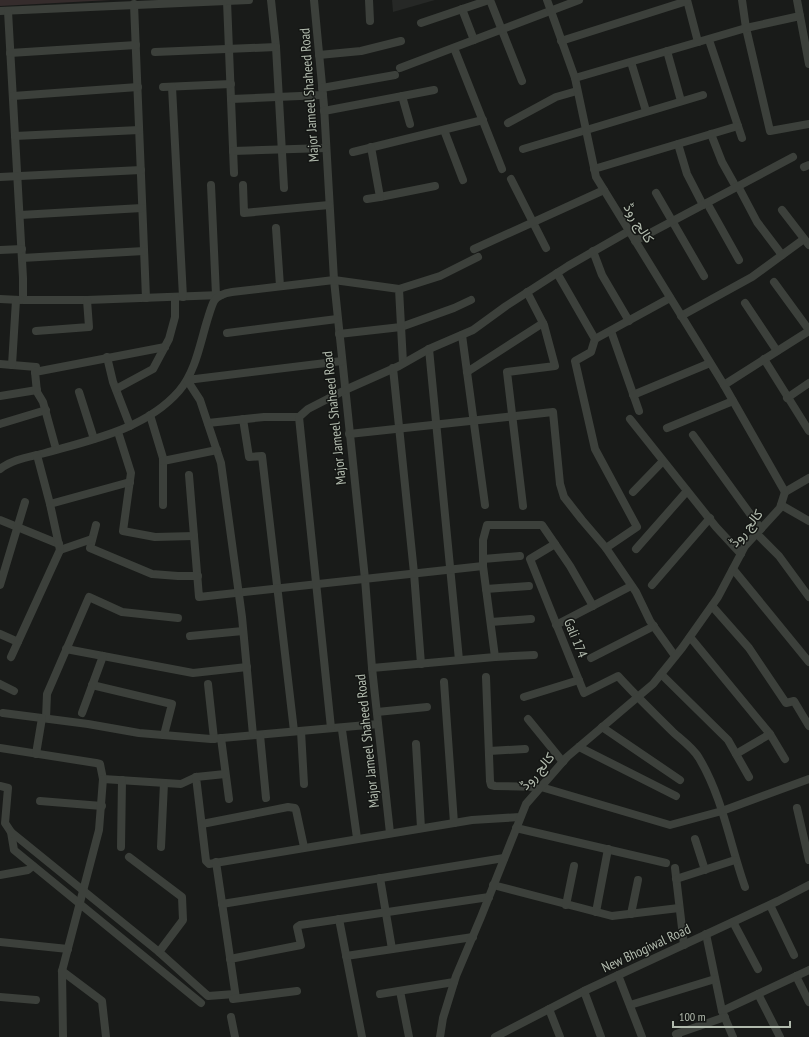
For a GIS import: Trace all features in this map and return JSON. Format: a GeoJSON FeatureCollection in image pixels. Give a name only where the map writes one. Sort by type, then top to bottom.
{"type":"FeatureCollection","features":[{"type":"Feature","properties":{"kind":"street"},"geometry":{"type":"LineString","coordinates":[[12,365],[20,300],[22,254],[10,53],[4,11],[249,0]]}},
{"type":"Feature","properties":{"kind":"street"},"geometry":{"type":"LineString","coordinates":[[271,0],[276,47],[284,188]]}},
{"type":"Feature","properties":{"kind":"street","name":"Major Jameel Shaheed Road"},"geometry":{"type":"LineString","coordinates":[[314,0],[324,111],[337,319],[390,833]]}},
{"type":"Feature","properties":{"kind":"street"},"geometry":{"type":"LineString","coordinates":[[369,0],[370,21]]}},
{"type":"Feature","properties":{"kind":"street"},"geometry":{"type":"LineString","coordinates":[[421,22],[490,0],[522,81]]}},
{"type":"Feature","properties":{"kind":"street","name":"کالج روڈ"},"geometry":{"type":"LineString","coordinates":[[440,1037],[443,1018],[454,982],[526,804],[563,762],[653,684],[712,606],[745,546],[780,508],[785,492],[724,384],[634,241],[596,177],[575,78],[547,0]]}},
{"type":"Feature","properties":{"kind":"street"},"geometry":{"type":"LineString","coordinates":[[231,99],[279,97],[322,92],[398,72],[474,40],[551,12],[579,0]]}},
{"type":"Feature","properties":{"kind":"street"},"geometry":{"type":"LineString","coordinates":[[561,41],[687,0],[698,42]]}},
{"type":"Feature","properties":{"kind":"street"},"geometry":{"type":"LineString","coordinates":[[742,0],[746,28],[770,131],[809,124]]}},
{"type":"Feature","properties":{"kind":"street"},"geometry":{"type":"LineString","coordinates":[[796,0],[809,64]]}},
{"type":"Feature","properties":{"kind":"street"},"geometry":{"type":"LineString","coordinates":[[227,1],[234,173]]}},
{"type":"Feature","properties":{"kind":"street"},"geometry":{"type":"LineString","coordinates":[[134,4],[146,298]]}},
{"type":"Feature","properties":{"kind":"street"},"geometry":{"type":"LineString","coordinates":[[462,9],[474,40]]}},
{"type":"Feature","properties":{"kind":"street"},"geometry":{"type":"LineString","coordinates":[[575,78],[746,28],[800,16]]}},
{"type":"Feature","properties":{"kind":"street"},"geometry":{"type":"LineString","coordinates":[[709,40],[742,138]]}},
{"type":"Feature","properties":{"kind":"street"},"geometry":{"type":"LineString","coordinates":[[319,55],[361,51],[402,41]]}},
{"type":"Feature","properties":{"kind":"street"},"geometry":{"type":"LineString","coordinates":[[10,53],[136,45]]}},
{"type":"Feature","properties":{"kind":"street"},"geometry":{"type":"LineString","coordinates":[[155,52],[276,47]]}},
{"type":"Feature","properties":{"kind":"street"},"geometry":{"type":"LineString","coordinates":[[454,48],[502,169]]}},
{"type":"Feature","properties":{"kind":"street"},"geometry":{"type":"LineString","coordinates":[[667,51],[681,101]]}},
{"type":"Feature","properties":{"kind":"street"},"geometry":{"type":"LineString","coordinates":[[631,62],[646,111]]}},
{"type":"Feature","properties":{"kind":"street"},"geometry":{"type":"LineString","coordinates":[[163,87],[231,84]]}},
{"type":"Feature","properties":{"kind":"street"},"geometry":{"type":"LineString","coordinates":[[13,96],[138,87]]}},
{"type":"Feature","properties":{"kind":"street"},"geometry":{"type":"LineString","coordinates":[[116,389],[153,369],[169,339],[179,297],[172,87]]}},
{"type":"Feature","properties":{"kind":"street"},"geometry":{"type":"LineString","coordinates":[[324,111],[434,90]]}},
{"type":"Feature","properties":{"kind":"street"},"geometry":{"type":"LineString","coordinates":[[508,123],[556,97],[577,91]]}},
{"type":"Feature","properties":{"kind":"street"},"geometry":{"type":"LineString","coordinates":[[523,149],[703,95]]}},
{"type":"Feature","properties":{"kind":"street"},"geometry":{"type":"LineString","coordinates":[[402,96],[410,124]]}},
{"type":"Feature","properties":{"kind":"street"},"geometry":{"type":"LineString","coordinates":[[353,152],[483,120]]}},
{"type":"Feature","properties":{"kind":"street"},"geometry":{"type":"LineString","coordinates":[[594,169],[738,126]]}},
{"type":"Feature","properties":{"kind":"street"},"geometry":{"type":"LineString","coordinates":[[15,136],[139,130]]}},
{"type":"Feature","properties":{"kind":"street"},"geometry":{"type":"LineString","coordinates":[[444,130],[463,180]]}},
{"type":"Feature","properties":{"kind":"street"},"geometry":{"type":"LineString","coordinates":[[711,134],[722,162],[757,222],[782,255]]}},
{"type":"Feature","properties":{"kind":"street"},"geometry":{"type":"LineString","coordinates":[[678,144],[687,174],[739,260]]}},
{"type":"Feature","properties":{"kind":"street"},"geometry":{"type":"LineString","coordinates":[[371,147],[380,197]]}},
{"type":"Feature","properties":{"kind":"street"},"geometry":{"type":"LineString","coordinates":[[233,151],[326,148]]}},
{"type":"Feature","properties":{"kind":"street"},"geometry":{"type":"LineString","coordinates":[[634,241],[794,157]]}},
{"type":"Feature","properties":{"kind":"street"},"geometry":{"type":"LineString","coordinates":[[0,177],[141,170]]}},
{"type":"Feature","properties":{"kind":"street"},"geometry":{"type":"LineString","coordinates":[[511,179],[546,248]]}},
{"type":"Feature","properties":{"kind":"street"},"geometry":{"type":"LineString","coordinates":[[0,468],[19,460],[118,432],[150,415],[179,392],[187,380],[198,352],[214,301],[219,295],[211,185]]}},
{"type":"Feature","properties":{"kind":"street"},"geometry":{"type":"LineString","coordinates":[[243,185],[244,212],[329,205]]}},
{"type":"Feature","properties":{"kind":"street"},"geometry":{"type":"LineString","coordinates":[[367,199],[435,186]]}},
{"type":"Feature","properties":{"kind":"street"},"geometry":{"type":"LineString","coordinates":[[474,249],[604,190]]}},
{"type":"Feature","properties":{"kind":"street"},"geometry":{"type":"LineString","coordinates":[[656,193],[704,276]]}},
{"type":"Feature","properties":{"kind":"street"},"geometry":{"type":"LineString","coordinates":[[20,215],[142,208]]}},
{"type":"Feature","properties":{"kind":"street"},"geometry":{"type":"LineString","coordinates":[[681,316],[752,277],[782,255],[807,242],[782,210]]}},
{"type":"Feature","properties":{"kind":"street"},"geometry":{"type":"LineString","coordinates":[[276,228],[280,286]]}},
{"type":"Feature","properties":{"kind":"street"},"geometry":{"type":"LineString","coordinates":[[208,423],[264,417],[299,417],[308,409],[344,390],[393,368],[429,349],[473,330],[527,292],[628,231]]}},
{"type":"Feature","properties":{"kind":"street"},"geometry":{"type":"LineString","coordinates":[[0,250],[22,254],[144,251]]}},
{"type":"Feature","properties":{"kind":"street"},"geometry":{"type":"LineString","coordinates":[[593,251],[602,275],[629,321]]}},
{"type":"Feature","properties":{"kind":"street"},"geometry":{"type":"LineString","coordinates":[[0,299],[88,300],[219,295],[232,292],[334,280],[399,289],[440,276],[478,257]]}},
{"type":"Feature","properties":{"kind":"street"},"geometry":{"type":"LineString","coordinates":[[557,273],[595,339]]}},
{"type":"Feature","properties":{"kind":"street"},"geometry":{"type":"LineString","coordinates":[[724,384],[809,330],[774,282]]}},
{"type":"Feature","properties":{"kind":"street"},"geometry":{"type":"LineString","coordinates":[[399,289],[403,363]]}},
{"type":"Feature","properties":{"kind":"street"},"geometry":{"type":"LineString","coordinates":[[523,506],[507,372],[555,366],[543,323],[527,292]]}},
{"type":"Feature","properties":{"kind":"street"},"geometry":{"type":"LineString","coordinates":[[606,548],[637,527],[595,449],[575,361],[591,352],[595,339],[670,298]]}},
{"type":"Feature","properties":{"kind":"street"},"geometry":{"type":"LineString","coordinates":[[36,331],[89,327],[88,300]]}},
{"type":"Feature","properties":{"kind":"street"},"geometry":{"type":"LineString","coordinates":[[339,334],[401,327],[454,308],[471,300]]}},
{"type":"Feature","properties":{"kind":"street"},"geometry":{"type":"LineString","coordinates":[[745,303],[777,351]]}},
{"type":"Feature","properties":{"kind":"street"},"geometry":{"type":"LineString","coordinates":[[227,333],[337,319]]}},
{"type":"Feature","properties":{"kind":"street"},"geometry":{"type":"LineString","coordinates":[[467,372],[543,323]]}},
{"type":"Feature","properties":{"kind":"street"},"geometry":{"type":"LineString","coordinates":[[611,330],[639,411]]}},
{"type":"Feature","properties":{"kind":"street"},"geometry":{"type":"LineString","coordinates":[[462,335],[485,504]]}},
{"type":"Feature","properties":{"kind":"street"},"geometry":{"type":"LineString","coordinates":[[35,372],[165,347]]}},
{"type":"Feature","properties":{"kind":"street"},"geometry":{"type":"LineString","coordinates":[[429,349],[458,660]]}},
{"type":"Feature","properties":{"kind":"street"},"geometry":{"type":"LineString","coordinates":[[108,358],[113,382],[130,426]]}},
{"type":"Feature","properties":{"kind":"street"},"geometry":{"type":"LineString","coordinates":[[764,359],[809,431]]}},
{"type":"Feature","properties":{"kind":"street"},"geometry":{"type":"LineString","coordinates":[[187,380],[342,361]]}},
{"type":"Feature","properties":{"kind":"street"},"geometry":{"type":"LineString","coordinates":[[633,395],[710,362]]}},
{"type":"Feature","properties":{"kind":"street"},"geometry":{"type":"LineString","coordinates":[[0,364],[36,368],[37,390],[46,410],[56,449]]}},
{"type":"Feature","properties":{"kind":"street"},"geometry":{"type":"LineString","coordinates":[[393,368],[414,573],[421,664]]}},
{"type":"Feature","properties":{"kind":"street"},"geometry":{"type":"LineString","coordinates":[[187,380],[200,400],[221,463],[244,631],[256,735],[266,798]]}},
{"type":"Feature","properties":{"kind":"street"},"geometry":{"type":"LineString","coordinates":[[788,398],[809,383]]}},
{"type":"Feature","properties":{"kind":"street"},"geometry":{"type":"LineString","coordinates":[[0,396],[37,390]]}},
{"type":"Feature","properties":{"kind":"street"},"geometry":{"type":"LineString","coordinates":[[79,392],[94,439]]}},
{"type":"Feature","properties":{"kind":"street"},"geometry":{"type":"LineString","coordinates":[[667,428],[733,401]]}},
{"type":"Feature","properties":{"kind":"street"},"geometry":{"type":"LineString","coordinates":[[0,424],[46,410]]}},
{"type":"Feature","properties":{"kind":"street"},"geometry":{"type":"LineString","coordinates":[[349,434],[553,412],[560,484],[564,497],[606,548],[632,586],[654,626],[675,656]]}},
{"type":"Feature","properties":{"kind":"street"},"geometry":{"type":"LineString","coordinates":[[150,415],[163,462],[163,505]]}},
{"type":"Feature","properties":{"kind":"street"},"geometry":{"type":"LineString","coordinates":[[299,417],[331,728]]}},
{"type":"Feature","properties":{"kind":"street"},"geometry":{"type":"LineString","coordinates":[[243,419],[249,457],[262,456],[304,784]]}},
{"type":"Feature","properties":{"kind":"street"},"geometry":{"type":"LineString","coordinates":[[630,419],[741,554]]}},
{"type":"Feature","properties":{"kind":"street"},"geometry":{"type":"LineString","coordinates":[[118,432],[131,473],[123,531],[155,537],[194,536]]}},
{"type":"Feature","properties":{"kind":"street"},"geometry":{"type":"LineString","coordinates":[[693,436],[759,531],[809,597]]}},
{"type":"Feature","properties":{"kind":"street"},"geometry":{"type":"LineString","coordinates":[[163,462],[217,450]]}},
{"type":"Feature","properties":{"kind":"street"},"geometry":{"type":"LineString","coordinates":[[11,657],[60,547],[37,455]]}},
{"type":"Feature","properties":{"kind":"street"},"geometry":{"type":"LineString","coordinates":[[633,492],[663,461]]}},
{"type":"Feature","properties":{"kind":"street"},"geometry":{"type":"LineString","coordinates":[[189,475],[199,597],[450,569],[520,556]]}},
{"type":"Feature","properties":{"kind":"street"},"geometry":{"type":"LineString","coordinates":[[785,492],[809,478]]}},
{"type":"Feature","properties":{"kind":"street"},"geometry":{"type":"LineString","coordinates":[[50,504],[130,482]]}},
{"type":"Feature","properties":{"kind":"street"},"geometry":{"type":"LineString","coordinates":[[636,549],[688,491]]}},
{"type":"Feature","properties":{"kind":"street"},"geometry":{"type":"LineString","coordinates":[[0,585],[25,502]]}},
{"type":"Feature","properties":{"kind":"street"},"geometry":{"type":"LineString","coordinates":[[781,505],[809,521]]}},
{"type":"Feature","properties":{"kind":"street"},"geometry":{"type":"LineString","coordinates":[[652,585],[710,518]]}},
{"type":"Feature","properties":{"kind":"street"},"geometry":{"type":"LineString","coordinates":[[0,520],[18,526],[60,547],[92,539]]}},
{"type":"Feature","properties":{"kind":"street"},"geometry":{"type":"LineString","coordinates":[[96,525],[90,548],[152,574],[198,576]]}},
{"type":"Feature","properties":{"kind":"street"},"geometry":{"type":"LineString","coordinates":[[495,657],[483,562],[483,540],[487,525],[542,525],[570,566],[593,606]]}},
{"type":"Feature","properties":{"kind":"street","name":"Gali 174"},"geometry":{"type":"LineString","coordinates":[[555,544],[530,559],[584,693],[618,676],[637,697]]}},
{"type":"Feature","properties":{"kind":"street"},"geometry":{"type":"LineString","coordinates":[[733,569],[809,662]]}},
{"type":"Feature","properties":{"kind":"street"},"geometry":{"type":"LineString","coordinates":[[486,589],[529,586]]}},
{"type":"Feature","properties":{"kind":"street"},"geometry":{"type":"LineString","coordinates":[[556,625],[632,586]]}},
{"type":"Feature","properties":{"kind":"street"},"geometry":{"type":"LineString","coordinates":[[36,754],[44,718],[47,694],[89,597],[122,612],[178,618]]}},
{"type":"Feature","properties":{"kind":"street"},"geometry":{"type":"LineString","coordinates":[[712,606],[749,648],[786,703],[794,701],[809,726]]}},
{"type":"Feature","properties":{"kind":"street"},"geometry":{"type":"LineString","coordinates":[[491,622],[531,618]]}},
{"type":"Feature","properties":{"kind":"street"},"geometry":{"type":"LineString","coordinates":[[591,658],[654,626]]}},
{"type":"Feature","properties":{"kind":"street"},"geometry":{"type":"LineString","coordinates":[[190,636],[244,631]]}},
{"type":"Feature","properties":{"kind":"street"},"geometry":{"type":"LineString","coordinates":[[0,634],[18,642]]}},
{"type":"Feature","properties":{"kind":"street"},"geometry":{"type":"LineString","coordinates":[[690,637],[770,734],[785,759]]}},
{"type":"Feature","properties":{"kind":"street"},"geometry":{"type":"LineString","coordinates":[[66,649],[193,673],[247,667]]}},
{"type":"Feature","properties":{"kind":"street"},"geometry":{"type":"LineString","coordinates":[[372,668],[534,655]]}},
{"type":"Feature","properties":{"kind":"street"},"geometry":{"type":"LineString","coordinates":[[82,713],[103,656]]}},
{"type":"Feature","properties":{"kind":"street"},"geometry":{"type":"LineString","coordinates":[[661,674],[728,740],[749,777]]}},
{"type":"Feature","properties":{"kind":"street"},"geometry":{"type":"LineString","coordinates":[[486,677],[491,785],[541,787],[670,825],[722,811],[809,779]]}},
{"type":"Feature","properties":{"kind":"street"},"geometry":{"type":"LineString","coordinates":[[524,698],[579,680]]}},
{"type":"Feature","properties":{"kind":"street"},"geometry":{"type":"LineString","coordinates":[[444,682],[454,823]]}},
{"type":"Feature","properties":{"kind":"street"},"geometry":{"type":"LineString","coordinates":[[0,684],[14,690]]}},
{"type":"Feature","properties":{"kind":"street"},"geometry":{"type":"LineString","coordinates":[[208,684],[225,774],[228,799]]}},
{"type":"Feature","properties":{"kind":"street"},"geometry":{"type":"LineString","coordinates":[[92,685],[172,704],[164,735]]}},
{"type":"Feature","properties":{"kind":"street"},"geometry":{"type":"LineString","coordinates":[[637,697],[698,757],[711,781],[722,811],[735,860],[745,888]]}},
{"type":"Feature","properties":{"kind":"street"},"geometry":{"type":"LineString","coordinates":[[377,712],[427,707]]}},
{"type":"Feature","properties":{"kind":"street"},"geometry":{"type":"LineString","coordinates":[[3,713],[88,724],[139,733],[218,738],[378,724]]}},
{"type":"Feature","properties":{"kind":"street"},"geometry":{"type":"LineString","coordinates":[[528,719],[563,762]]}},
{"type":"Feature","properties":{"kind":"street"},"geometry":{"type":"LineString","coordinates":[[602,727],[680,780]]}},
{"type":"Feature","properties":{"kind":"street"},"geometry":{"type":"LineString","coordinates":[[342,730],[358,838]]}},
{"type":"Feature","properties":{"kind":"street"},"geometry":{"type":"LineString","coordinates":[[736,754],[770,734]]}},
{"type":"Feature","properties":{"kind":"street"},"geometry":{"type":"LineString","coordinates":[[416,744],[422,828]]}},
{"type":"Feature","properties":{"kind":"street"},"geometry":{"type":"LineString","coordinates":[[579,747],[676,796]]}},
{"type":"Feature","properties":{"kind":"street"},"geometry":{"type":"LineString","coordinates":[[0,748],[100,764],[103,779],[99,830],[62,971],[62,1037]]}},
{"type":"Feature","properties":{"kind":"street"},"geometry":{"type":"LineString","coordinates":[[489,751],[525,749]]}},
{"type":"Feature","properties":{"kind":"street"},"geometry":{"type":"LineString","coordinates":[[103,779],[181,784],[196,777],[225,774]]}},
{"type":"Feature","properties":{"kind":"street"},"geometry":{"type":"LineString","coordinates":[[196,777],[206,861],[208,864],[472,820],[520,817]]}},
{"type":"Feature","properties":{"kind":"street"},"geometry":{"type":"LineString","coordinates":[[121,847],[122,780]]}},
{"type":"Feature","properties":{"kind":"street"},"geometry":{"type":"LineString","coordinates":[[161,847],[164,783]]}},
{"type":"Feature","properties":{"kind":"street"},"geometry":{"type":"LineString","coordinates":[[0,786],[8,788],[6,823],[11,832],[14,850],[201,1004]]}},
{"type":"Feature","properties":{"kind":"street"},"geometry":{"type":"LineString","coordinates":[[40,801],[102,806]]}},
{"type":"Feature","properties":{"kind":"street"},"geometry":{"type":"LineString","coordinates":[[202,824],[288,807],[295,808],[304,847]]}},
{"type":"Feature","properties":{"kind":"street"},"geometry":{"type":"LineString","coordinates":[[797,808],[809,860]]}},
{"type":"Feature","properties":{"kind":"street"},"geometry":{"type":"LineString","coordinates":[[516,828],[666,863]]}},
{"type":"Feature","properties":{"kind":"street"},"geometry":{"type":"LineString","coordinates":[[11,832],[159,952],[208,996],[234,997],[297,992]]}},
{"type":"Feature","properties":{"kind":"street"},"geometry":{"type":"LineString","coordinates":[[695,840],[705,870]]}},
{"type":"Feature","properties":{"kind":"street"},"geometry":{"type":"LineString","coordinates":[[23,858],[31,848]]}},
{"type":"Feature","properties":{"kind":"street"},"geometry":{"type":"LineString","coordinates":[[596,912],[608,849]]}},
{"type":"Feature","properties":{"kind":"street"},"geometry":{"type":"LineString","coordinates":[[129,856],[182,897],[183,920],[159,952]]}},
{"type":"Feature","properties":{"kind":"street"},"geometry":{"type":"LineString","coordinates":[[222,904],[504,858]]}},
{"type":"Feature","properties":{"kind":"street"},"geometry":{"type":"LineString","coordinates":[[676,879],[735,860]]}},
{"type":"Feature","properties":{"kind":"street"},"geometry":{"type":"LineString","coordinates":[[216,862],[234,997]]}},
{"type":"Feature","properties":{"kind":"street"},"geometry":{"type":"LineString","coordinates":[[0,875],[28,870],[33,866]]}},
{"type":"Feature","properties":{"kind":"street"},"geometry":{"type":"LineString","coordinates":[[566,904],[574,866]]}},
{"type":"Feature","properties":{"kind":"street"},"geometry":{"type":"LineString","coordinates":[[675,868],[684,945]]}},
{"type":"Feature","properties":{"kind":"street"},"geometry":{"type":"LineString","coordinates":[[380,878],[392,949]]}},
{"type":"Feature","properties":{"kind":"street"},"geometry":{"type":"LineString","coordinates":[[631,914],[638,880]]}},
{"type":"Feature","properties":{"kind":"street"},"geometry":{"type":"LineString","coordinates":[[493,885],[612,916],[680,908]]}},
{"type":"Feature","properties":{"kind":"street","name":"New Bhogiwal Road"},"geometry":{"type":"LineString","coordinates":[[495,1037],[618,975],[770,905],[809,885]]}},
{"type":"Feature","properties":{"kind":"street"},"geometry":{"type":"LineString","coordinates":[[230,959],[301,944],[298,926],[489,897]]}},
{"type":"Feature","properties":{"kind":"street"},"geometry":{"type":"LineString","coordinates":[[770,905],[794,955]]}},
{"type":"Feature","properties":{"kind":"street"},"geometry":{"type":"LineString","coordinates":[[339,919],[362,1037]]}},
{"type":"Feature","properties":{"kind":"street"},"geometry":{"type":"LineString","coordinates":[[733,922],[758,970]]}},
{"type":"Feature","properties":{"kind":"street"},"geometry":{"type":"LineString","coordinates":[[706,934],[723,1014],[733,1037]]}},
{"type":"Feature","properties":{"kind":"street"},"geometry":{"type":"LineString","coordinates":[[346,956],[473,937]]}},
{"type":"Feature","properties":{"kind":"street"},"geometry":{"type":"LineString","coordinates":[[0,942],[68,949]]}},
{"type":"Feature","properties":{"kind":"street"},"geometry":{"type":"LineString","coordinates":[[678,1037],[676,1034],[723,1014],[758,994],[809,970]]}},
{"type":"Feature","properties":{"kind":"street"},"geometry":{"type":"LineString","coordinates":[[62,971],[102,1001],[106,1037]]}},
{"type":"Feature","properties":{"kind":"street"},"geometry":{"type":"LineString","coordinates":[[618,975],[642,1037]]}},
{"type":"Feature","properties":{"kind":"street"},"geometry":{"type":"LineString","coordinates":[[796,976],[809,1002]]}},
{"type":"Feature","properties":{"kind":"street"},"geometry":{"type":"LineString","coordinates":[[630,1005],[715,979]]}},
{"type":"Feature","properties":{"kind":"street"},"geometry":{"type":"LineString","coordinates":[[380,994],[454,982]]}},
{"type":"Feature","properties":{"kind":"street"},"geometry":{"type":"LineString","coordinates":[[400,991],[409,1037]]}},
{"type":"Feature","properties":{"kind":"street"},"geometry":{"type":"LineString","coordinates":[[584,992],[601,1037]]}},
{"type":"Feature","properties":{"kind":"street"},"geometry":{"type":"LineString","coordinates":[[758,994],[780,1037]]}},
{"type":"Feature","properties":{"kind":"street"},"geometry":{"type":"LineString","coordinates":[[0,997],[36,1000]]}},
{"type":"Feature","properties":{"kind":"street"},"geometry":{"type":"LineString","coordinates":[[549,1009],[560,1037]]}},
{"type":"Feature","properties":{"kind":"street"},"geometry":{"type":"LineString","coordinates":[[231,1017],[235,1037]]}},
{"type":"Feature","properties":{"kind":"shaded area"},"geometry":{"type":"Polygon","coordinates":[[[0,0],[111,0],[0,6],[0,0]]]}},
{"type":"Feature","properties":{"kind":"shaded area"},"geometry":{"type":"Polygon","coordinates":[[[392,0],[435,0],[393,12],[392,0]]]}}]}
